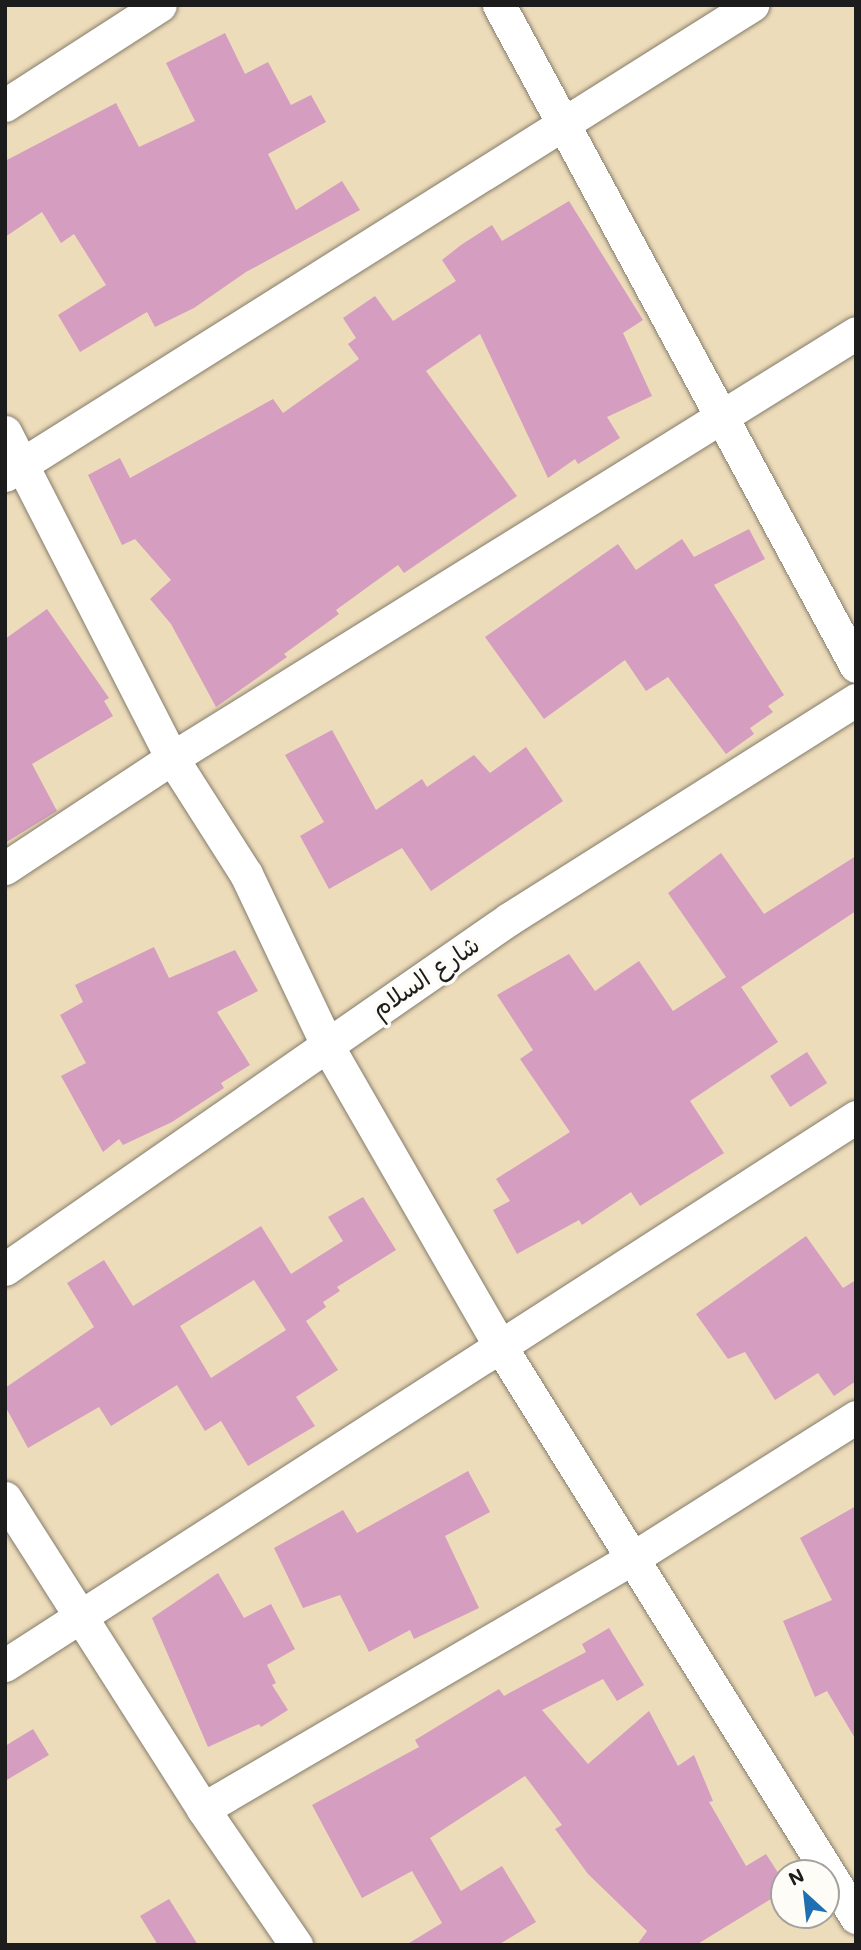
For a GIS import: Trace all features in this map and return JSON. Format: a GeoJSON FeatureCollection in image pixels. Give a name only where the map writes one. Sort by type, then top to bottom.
{"type":"FeatureCollection","features":[{"type":"Feature","properties":{"kind":"street"},"geometry":{"type":"LineString","coordinates":[[5,106],[160,5]]}},
{"type":"Feature","properties":{"kind":"street"},"geometry":{"type":"LineString","coordinates":[[499,5],[725,417],[856,666]]}},
{"type":"Feature","properties":{"kind":"street"},"geometry":{"type":"LineString","coordinates":[[13,470],[752,5]]}},
{"type":"Feature","properties":{"kind":"street"},"geometry":{"type":"LineString","coordinates":[[5,868],[172,758],[725,417],[856,333]]}},
{"type":"Feature","properties":{"kind":"street"},"geometry":{"type":"LineString","coordinates":[[5,432],[13,470],[172,758],[246,874],[328,1047],[500,1346],[856,1917]]}},
{"type":"Feature","properties":{"kind":"street","name":"شارع السلام"},"geometry":{"type":"LineString","coordinates":[[5,1269],[509,919],[856,700]]}},
{"type":"Feature","properties":{"kind":"street"},"geometry":{"type":"LineString","coordinates":[[5,1665],[856,1117]]}},
{"type":"Feature","properties":{"kind":"street"},"geometry":{"type":"LineString","coordinates":[[203,1809],[633,1558],[856,1417]]}},
{"type":"Feature","properties":{"kind":"street"},"geometry":{"type":"LineString","coordinates":[[5,1498],[203,1809],[296,1945]]}},
{"type":"Feature","properties":{"kind":"building"},"geometry":{"type":"Polygon","coordinates":[[[225,33],[245,74],[268,62],[291,105],[311,95],[326,122],[268,154],[296,210],[342,181],[360,210],[246,272],[194,308],[155,327],[147,312],[80,352],[58,315],[106,285],[74,234],[61,243],[42,212],[5,237],[5,161],[116,103],[139,147],[195,121],[166,63],[225,33]]]}},
{"type":"Feature","properties":{"kind":"building"},"geometry":{"type":"Polygon","coordinates":[[[569,201],[643,320],[623,333],[652,396],[607,417],[620,438],[578,464],[575,459],[548,478],[480,334],[426,371],[517,496],[404,573],[398,565],[336,610],[339,614],[284,654],[287,657],[216,707],[171,624],[150,599],[171,580],[135,539],[122,545],[88,475],[120,458],[130,478],[273,399],[283,413],[359,359],[348,344],[356,338],[343,318],[375,296],[393,321],[456,281],[442,260],[461,245],[492,225],[502,241],[569,201]]]}},
{"type":"Feature","properties":{"kind":"building"},"geometry":{"type":"Polygon","coordinates":[[[749,529],[765,559],[714,585],[784,695],[768,706],[773,712],[750,728],[754,734],[726,754],[668,677],[646,691],[625,660],[544,719],[485,637],[618,544],[636,570],[682,539],[694,557],[749,529]]]}},
{"type":"Feature","properties":{"kind":"building"},"geometry":{"type":"Polygon","coordinates":[[[47,609],[109,698],[104,701],[113,716],[32,764],[57,811],[5,843],[5,639],[47,609]]]}},
{"type":"Feature","properties":{"kind":"building"},"geometry":{"type":"Polygon","coordinates":[[[332,730],[376,810],[422,779],[427,787],[474,755],[490,773],[526,747],[563,801],[431,891],[402,848],[329,889],[300,836],[324,822],[285,755],[332,730]]]}},
{"type":"Feature","properties":{"kind":"building"},"geometry":{"type":"Polygon","coordinates":[[[721,853],[764,914],[856,856],[856,911],[741,987],[778,1042],[690,1101],[724,1153],[640,1206],[631,1192],[582,1225],[579,1220],[517,1254],[493,1210],[510,1201],[496,1179],[570,1132],[520,1059],[533,1050],[497,995],[569,954],[595,991],[639,961],[673,1011],[726,977],[668,893],[721,853]]]}},
{"type":"Feature","properties":{"kind":"building"},"geometry":{"type":"Polygon","coordinates":[[[154,947],[169,978],[235,950],[258,991],[217,1012],[250,1065],[221,1083],[224,1088],[172,1122],[123,1145],[119,1139],[103,1152],[61,1076],[86,1063],[60,1015],[83,1002],[75,985],[154,947]]]}},
{"type":"Feature","properties":{"kind":"building"},"geometry":{"type":"Polygon","coordinates":[[[807,1052],[827,1083],[790,1107],[770,1076],[807,1052]]]}},
{"type":"Feature","properties":{"kind":"building"},"geometry":{"type":"Polygon","coordinates":[[[363,1197],[396,1250],[337,1287],[340,1291],[323,1302],[326,1307],[306,1321],[338,1370],[296,1397],[315,1426],[248,1466],[221,1421],[205,1431],[177,1385],[111,1426],[99,1407],[28,1448],[5,1406],[5,1388],[94,1327],[67,1283],[104,1260],[133,1306],[261,1226],[291,1274],[343,1241],[328,1217],[363,1197]],[[254,1280],[180,1326],[211,1378],[286,1330],[254,1280]]]}},
{"type":"Feature","properties":{"kind":"building"},"geometry":{"type":"Polygon","coordinates":[[[806,1236],[843,1288],[856,1280],[856,1381],[834,1396],[818,1373],[775,1400],[745,1352],[728,1359],[696,1314],[806,1236]]]}},
{"type":"Feature","properties":{"kind":"building"},"geometry":{"type":"Polygon","coordinates":[[[468,1471],[490,1512],[445,1536],[479,1608],[414,1639],[410,1630],[369,1652],[340,1595],[303,1608],[274,1548],[343,1510],[357,1533],[468,1471]]]}},
{"type":"Feature","properties":{"kind":"building"},"geometry":{"type":"Polygon","coordinates":[[[856,1506],[856,1740],[827,1691],[815,1697],[783,1621],[832,1600],[800,1538],[856,1506]]]}},
{"type":"Feature","properties":{"kind":"building"},"geometry":{"type":"Polygon","coordinates":[[[218,1573],[244,1618],[271,1604],[295,1649],[267,1665],[276,1683],[272,1685],[288,1710],[261,1727],[259,1724],[208,1747],[152,1618],[218,1573]]]}},
{"type":"Feature","properties":{"kind":"building"},"geometry":{"type":"Polygon","coordinates":[[[609,1628],[644,1685],[617,1701],[603,1679],[542,1710],[588,1764],[649,1711],[678,1766],[694,1755],[713,1801],[709,1802],[746,1866],[766,1854],[770,1860],[770,1900],[696,1945],[637,1945],[647,1931],[588,1874],[555,1829],[562,1825],[525,1776],[430,1838],[461,1891],[502,1866],[536,1922],[498,1945],[406,1945],[442,1923],[412,1871],[362,1898],[312,1805],[419,1747],[415,1740],[499,1689],[504,1696],[586,1652],[582,1644],[609,1628]]]}},
{"type":"Feature","properties":{"kind":"building"},"geometry":{"type":"Polygon","coordinates":[[[33,1729],[49,1755],[5,1781],[5,1746],[33,1729]]]}},
{"type":"Feature","properties":{"kind":"building"},"geometry":{"type":"Polygon","coordinates":[[[169,1899],[198,1945],[158,1945],[140,1916],[169,1899]]]}}]}
